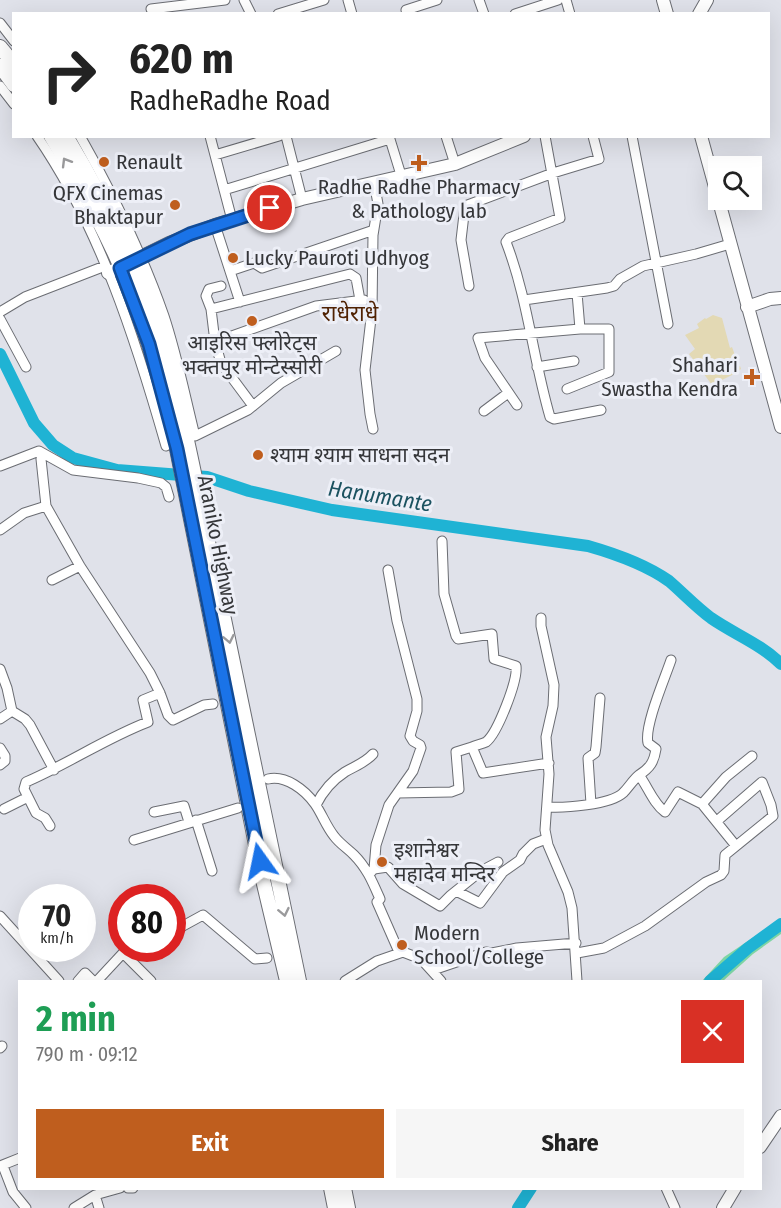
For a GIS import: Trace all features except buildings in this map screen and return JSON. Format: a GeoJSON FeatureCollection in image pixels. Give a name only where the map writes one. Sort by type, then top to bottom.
{"type":"FeatureCollection","features":[{"type":"Feature","properties":{"kind":"highway"},"geometry":{"type":"LineString","coordinates":[[0,47],[12,62]]}},
{"type":"Feature","properties":{"kind":"highway"},"geometry":{"type":"LineString","coordinates":[[0,66],[12,82]]}},
{"type":"Feature","properties":{"kind":"highway","name":"Araniko Highway"},"geometry":{"type":"LineString","coordinates":[[52,138],[121,266]]}},
{"type":"Feature","properties":{"kind":"highway","name":"Araniko Highway"},"geometry":{"type":"LineString","coordinates":[[67,138],[86,169],[149,344],[193,500],[299,980]]}},
{"type":"Feature","properties":{"kind":"highway","name":"Araniko Highway"},"geometry":{"type":"LineString","coordinates":[[193,500],[263,880],[287,980]]}},
{"type":"Feature","properties":{"kind":"highway"},"geometry":{"type":"LineString","coordinates":[[331,1190],[334,1208]]}},
{"type":"Feature","properties":{"kind":"highway"},"geometry":{"type":"LineString","coordinates":[[344,1190],[348,1208]]}},
{"type":"Feature","properties":{"kind":"main road"},"geometry":{"type":"LineString","coordinates":[[121,266],[169,243],[215,225],[302,199],[455,164],[519,138]]}},
{"type":"Feature","properties":{"kind":"main road"},"geometry":{"type":"LineString","coordinates":[[702,138],[781,424]]}},
{"type":"Feature","properties":{"kind":"main road"},"geometry":{"type":"LineString","coordinates":[[747,307],[770,299],[781,298]]}},
{"type":"Feature","properties":{"kind":"main road"},"geometry":{"type":"LineString","coordinates":[[762,1144],[781,1116]]}},
{"type":"Feature","properties":{"kind":"main road"},"geometry":{"type":"LineString","coordinates":[[723,1208],[734,1190]]}},
{"type":"Feature","properties":{"kind":"street"},"geometry":{"type":"LineString","coordinates":[[151,7],[225,0]]}},
{"type":"Feature","properties":{"kind":"street"},"geometry":{"type":"LineString","coordinates":[[285,12],[324,0]]}},
{"type":"Feature","properties":{"kind":"street"},"geometry":{"type":"LineString","coordinates":[[403,0],[407,12],[437,0]]}},
{"type":"Feature","properties":{"kind":"street"},"geometry":{"type":"LineString","coordinates":[[521,12],[558,0]]}},
{"type":"Feature","properties":{"kind":"street"},"geometry":{"type":"LineString","coordinates":[[0,23],[12,38]]}},
{"type":"Feature","properties":{"kind":"street"},"geometry":{"type":"LineString","coordinates":[[0,86],[12,101]]}},
{"type":"Feature","properties":{"kind":"street"},"geometry":{"type":"LineString","coordinates":[[38,138],[74,200],[166,325],[195,436],[253,406],[281,383],[336,351]]}},
{"type":"Feature","properties":{"kind":"street"},"geometry":{"type":"LineString","coordinates":[[81,138],[110,189],[121,266]]}},
{"type":"Feature","properties":{"kind":"street"},"geometry":{"type":"LineString","coordinates":[[211,138],[232,220]]}},
{"type":"Feature","properties":{"kind":"street"},"geometry":{"type":"LineString","coordinates":[[215,155],[272,138]]}},
{"type":"Feature","properties":{"kind":"street"},"geometry":{"type":"LineString","coordinates":[[287,138],[302,199]]}},
{"type":"Feature","properties":{"kind":"street"},"geometry":{"type":"LineString","coordinates":[[224,190],[390,138],[401,175]]}},
{"type":"Feature","properties":{"kind":"street"},"geometry":{"type":"LineString","coordinates":[[447,138],[455,164]]}},
{"type":"Feature","properties":{"kind":"street"},"geometry":{"type":"LineString","coordinates":[[546,138],[560,218],[509,238],[507,242],[524,300],[537,367],[550,417],[601,410]]}},
{"type":"Feature","properties":{"kind":"street"},"geometry":{"type":"LineString","coordinates":[[469,286],[461,240],[465,206],[553,173],[599,159],[594,138]]}},
{"type":"Feature","properties":{"kind":"street"},"geometry":{"type":"LineString","coordinates":[[632,138],[668,324]]}},
{"type":"Feature","properties":{"kind":"street"},"geometry":{"type":"LineString","coordinates":[[373,429],[365,370],[373,300],[373,235],[378,204],[374,182]]}},
{"type":"Feature","properties":{"kind":"street"},"geometry":{"type":"LineString","coordinates":[[215,225],[240,302]]}},
{"type":"Feature","properties":{"kind":"street"},"geometry":{"type":"LineString","coordinates":[[230,271],[254,263],[262,268],[371,231],[373,235]]}},
{"type":"Feature","properties":{"kind":"street"},"geometry":{"type":"LineString","coordinates":[[524,300],[614,286],[620,279],[643,266],[730,244]]}},
{"type":"Feature","properties":{"kind":"street"},"geometry":{"type":"LineString","coordinates":[[0,312],[25,297],[121,266]]}},
{"type":"Feature","properties":{"kind":"street"},"geometry":{"type":"LineString","coordinates":[[211,309],[350,274],[356,278],[360,300]]}},
{"type":"Feature","properties":{"kind":"street"},"geometry":{"type":"LineString","coordinates":[[221,286],[209,289],[207,292],[215,342],[224,369],[253,406]]}},
{"type":"Feature","properties":{"kind":"street"},"geometry":{"type":"LineString","coordinates":[[577,293],[580,329]]}},
{"type":"Feature","properties":{"kind":"street"},"geometry":{"type":"LineString","coordinates":[[215,342],[316,306],[373,300]]}},
{"type":"Feature","properties":{"kind":"street"},"geometry":{"type":"LineString","coordinates":[[0,319],[26,367]]}},
{"type":"Feature","properties":{"kind":"street"},"geometry":{"type":"LineString","coordinates":[[517,405],[485,358],[478,338],[580,329],[609,329],[609,372],[567,389]]}},
{"type":"Feature","properties":{"kind":"street"},"geometry":{"type":"LineString","coordinates":[[537,367],[574,361]]}},
{"type":"Feature","properties":{"kind":"street"},"geometry":{"type":"LineString","coordinates":[[484,411],[508,393]]}},
{"type":"Feature","properties":{"kind":"street"},"geometry":{"type":"LineString","coordinates":[[0,466],[39,452],[73,470],[114,474],[161,483],[166,487],[169,497]]}},
{"type":"Feature","properties":{"kind":"street"},"geometry":{"type":"LineString","coordinates":[[43,454],[41,459],[46,506],[80,566],[133,646],[160,693],[168,715],[172,720],[204,705],[213,704]]}},
{"type":"Feature","properties":{"kind":"street"},"geometry":{"type":"LineString","coordinates":[[0,530],[24,513],[46,506]]}},
{"type":"Feature","properties":{"kind":"street"},"geometry":{"type":"LineString","coordinates":[[398,793],[451,792],[459,789],[456,752],[486,742],[510,697],[517,671],[516,666],[494,659],[492,634],[458,639],[456,636],[444,594],[441,541]]}},
{"type":"Feature","properties":{"kind":"street"},"geometry":{"type":"LineString","coordinates":[[52,580],[80,566]]}},
{"type":"Feature","properties":{"kind":"street"},"geometry":{"type":"LineString","coordinates":[[388,570],[397,621],[417,699],[417,711],[410,736],[421,748],[413,771],[389,804],[376,845],[372,871],[380,899],[377,902],[399,952]]}},
{"type":"Feature","properties":{"kind":"street"},"geometry":{"type":"LineString","coordinates":[[541,618],[554,685],[554,699],[546,737],[549,763],[546,840],[568,892],[577,948],[578,980]]}},
{"type":"Feature","properties":{"kind":"street"},"geometry":{"type":"LineString","coordinates":[[546,807],[582,806],[621,795],[632,781],[650,768],[656,749],[648,743],[647,737],[656,702],[671,660]]}},
{"type":"Feature","properties":{"kind":"street"},"geometry":{"type":"LineString","coordinates":[[0,669],[12,711],[30,725],[54,770]]}},
{"type":"Feature","properties":{"kind":"street"},"geometry":{"type":"LineString","coordinates":[[148,722],[143,700],[160,693]]}},
{"type":"Feature","properties":{"kind":"street"},"geometry":{"type":"LineString","coordinates":[[591,804],[588,758],[595,753],[600,698]]}},
{"type":"Feature","properties":{"kind":"street"},"geometry":{"type":"LineString","coordinates":[[0,719],[12,711]]}},
{"type":"Feature","properties":{"kind":"street"},"geometry":{"type":"LineString","coordinates":[[50,826],[45,818],[36,813],[24,789],[26,782],[54,770],[112,737],[168,715]]}},
{"type":"Feature","properties":{"kind":"street"},"geometry":{"type":"LineString","coordinates":[[472,747],[483,773],[549,763]]}},
{"type":"Feature","properties":{"kind":"street"},"geometry":{"type":"LineString","coordinates":[[0,748],[5,761],[0,765]]}},
{"type":"Feature","properties":{"kind":"street"},"geometry":{"type":"LineString","coordinates":[[316,805],[325,788],[373,754]]}},
{"type":"Feature","properties":{"kind":"street"},"geometry":{"type":"LineString","coordinates":[[702,804],[726,777],[752,756]]}},
{"type":"Feature","properties":{"kind":"street"},"geometry":{"type":"LineString","coordinates":[[639,775],[657,804],[665,812],[678,792],[702,804],[736,846]]}},
{"type":"Feature","properties":{"kind":"street"},"geometry":{"type":"LineString","coordinates":[[268,779],[277,778],[292,783],[316,805],[323,821],[341,846],[372,871]]}},
{"type":"Feature","properties":{"kind":"street"},"geometry":{"type":"LineString","coordinates":[[433,970],[486,952],[492,953],[511,948],[604,948],[645,926],[706,882],[721,875],[724,871],[725,855],[773,816],[762,782],[717,821]]}},
{"type":"Feature","properties":{"kind":"street"},"geometry":{"type":"LineString","coordinates":[[4,809],[28,797]]}},
{"type":"Feature","properties":{"kind":"street"},"geometry":{"type":"LineString","coordinates":[[154,812],[184,806],[212,871]]}},
{"type":"Feature","properties":{"kind":"street"},"geometry":{"type":"LineString","coordinates":[[134,840],[238,808]]}},
{"type":"Feature","properties":{"kind":"street"},"geometry":{"type":"LineString","coordinates":[[456,891],[480,903],[503,872],[520,860],[533,844],[546,840]]}},
{"type":"Feature","properties":{"kind":"street"},"geometry":{"type":"LineString","coordinates":[[372,871],[382,866],[388,867],[403,884],[440,906],[481,871],[498,862]]}},
{"type":"Feature","properties":{"kind":"street"},"geometry":{"type":"LineString","coordinates":[[186,924],[203,915],[255,959],[267,958]]}},
{"type":"Feature","properties":{"kind":"street"},"geometry":{"type":"LineString","coordinates":[[0,916],[58,980]]}},
{"type":"Feature","properties":{"kind":"street"},"geometry":{"type":"LineString","coordinates":[[346,980],[363,969],[399,952],[421,959],[440,980]]}},
{"type":"Feature","properties":{"kind":"street"},"geometry":{"type":"LineString","coordinates":[[96,980],[113,962]]}},
{"type":"Feature","properties":{"kind":"street"},"geometry":{"type":"LineString","coordinates":[[133,962],[150,980]]}},
{"type":"Feature","properties":{"kind":"street"},"geometry":{"type":"LineString","coordinates":[[79,980],[85,973],[94,980]]}},
{"type":"Feature","properties":{"kind":"street"},"geometry":{"type":"LineString","coordinates":[[18,1159],[1,1166],[13,1192],[26,1208]]}},
{"type":"Feature","properties":{"kind":"street"},"geometry":{"type":"LineString","coordinates":[[74,1208],[95,1195],[119,1190]]}},
{"type":"Feature","properties":{"kind":"street"},"geometry":{"type":"LineString","coordinates":[[667,1190],[675,1208]]}},
{"type":"Feature","properties":{"kind":"street"},"geometry":{"type":"LineString","coordinates":[[95,1195],[99,1208]]}},
{"type":"Feature","properties":{"kind":"green space"},"geometry":{"type":"Polygon","coordinates":[[[781,919],[781,934],[753,954],[724,980],[703,980],[724,957],[781,919]]]}},
{"type":"Feature","properties":{"kind":"sand"},"geometry":{"type":"Polygon","coordinates":[[[713,315],[722,318],[737,367],[740,366],[741,369],[712,385],[689,354],[695,349],[685,335],[699,328],[697,324],[713,315]]]}},
{"type":"Feature","properties":{"kind":"waterway","name":"Hanumante"},"geometry":{"type":"LineString","coordinates":[[0,354],[34,423],[53,445],[73,458],[117,470],[207,477],[249,491],[332,510],[588,546],[609,552],[660,575],[711,618],[756,645],[781,664]]}},
{"type":"Feature","properties":{"kind":"waterway"},"geometry":{"type":"LineString","coordinates":[[711,980],[748,948],[781,924]]}},
{"type":"Feature","properties":{"kind":"waterway"},"geometry":{"type":"LineString","coordinates":[[518,1208],[530,1190]]}},
{"type":"Feature","properties":{"kind":"place","name":"Renault"},"geometry":{"type":"Point","coordinates":[104,162]}},
{"type":"Feature","properties":{"kind":"place","name":"Radhe Radhe Pharmacy & Pathology lab"},"geometry":{"type":"Point","coordinates":[419,163]}},
{"type":"Feature","properties":{"kind":"place","name":"QFX Cinemas Bhaktapur"},"geometry":{"type":"Point","coordinates":[175,205]}},
{"type":"Feature","properties":{"kind":"place","name":"Lucky Pauroti Udhyog"},"geometry":{"type":"Point","coordinates":[233,258]}},
{"type":"Feature","properties":{"kind":"place","name":"आइरिस फ्लोरेट्स भक्तपुर मोन्टेस्सोरी"},"geometry":{"type":"Point","coordinates":[252,321]}},
{"type":"Feature","properties":{"kind":"place","name":"Shahari Swastha Kendra"},"geometry":{"type":"Point","coordinates":[752,377]}},
{"type":"Feature","properties":{"kind":"place","name":"श्याम श्याम साधना सदन"},"geometry":{"type":"Point","coordinates":[258,455]}},
{"type":"Feature","properties":{"kind":"place","name":"इशानेश्वर महादेव मन्दिर"},"geometry":{"type":"Point","coordinates":[382,862]}},
{"type":"Feature","properties":{"kind":"place","name":"Modern School/College"},"geometry":{"type":"Point","coordinates":[402,945]}},
{"type":"Feature","properties":{"kind":"district","name":"राधेराधे"},"geometry":{"type":"Point","coordinates":[350,313]}},
{"type":"Feature","properties":{"kind":"route"},"geometry":{"type":"LineString","coordinates":[[260,861],[177,449],[149,344],[120,268],[190,234],[270,208]]}}]}
